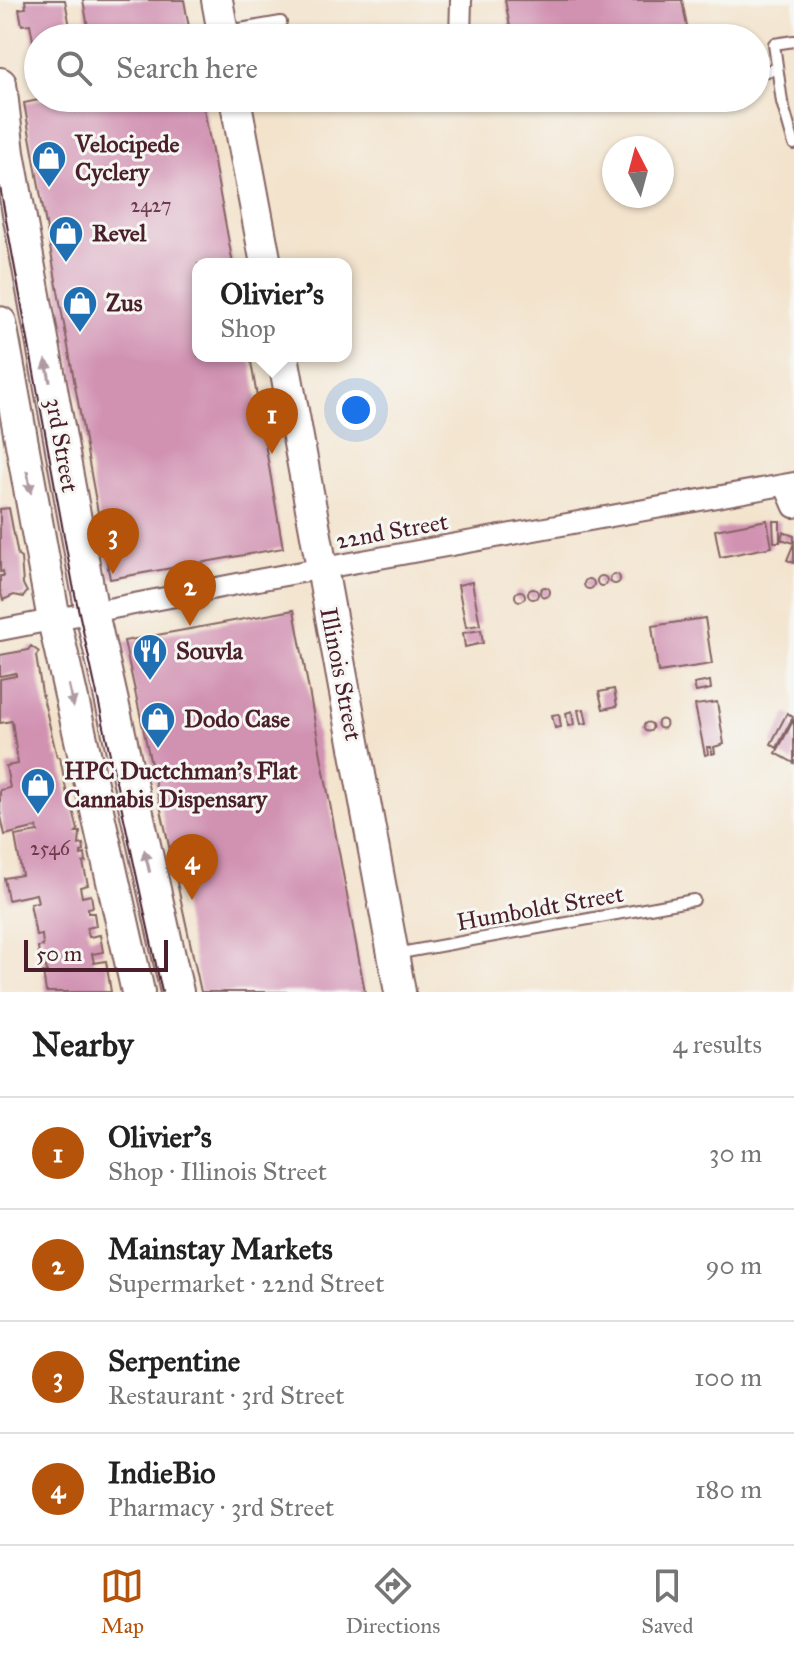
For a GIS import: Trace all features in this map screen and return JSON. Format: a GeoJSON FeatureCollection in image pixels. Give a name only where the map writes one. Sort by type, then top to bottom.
{"type":"FeatureCollection","features":[{"type":"Feature","properties":{"kind":"main road","name":"3rd Street"},"geometry":{"type":"LineString","coordinates":[[0,84],[8,153],[92,613],[177,992]]}},
{"type":"Feature","properties":{"kind":"main road","name":"3rd Street"},"geometry":{"type":"LineString","coordinates":[[0,323],[54,620],[138,992]]}},
{"type":"Feature","properties":{"kind":"street"},"geometry":{"type":"LineString","coordinates":[[217,0],[222,24]]}},
{"type":"Feature","properties":{"kind":"street"},"geometry":{"type":"LineString","coordinates":[[460,24],[461,0]]}},
{"type":"Feature","properties":{"kind":"street"},"geometry":{"type":"LineString","coordinates":[[238,112],[265,258]]}},
{"type":"Feature","properties":{"kind":"street","name":"Illinois Street"},"geometry":{"type":"LineString","coordinates":[[284,362],[400,992]]}},
{"type":"Feature","properties":{"kind":"street"},"geometry":{"type":"LineString","coordinates":[[789,484],[794,507]]}},
{"type":"Feature","properties":{"kind":"street","name":"22nd Street"},"geometry":{"type":"LineString","coordinates":[[0,630],[789,484]]}},
{"type":"Feature","properties":{"kind":"lane"},"geometry":{"type":"LineString","coordinates":[[272,24],[281,22]]}},
{"type":"Feature","properties":{"kind":"lane"},"geometry":{"type":"LineString","coordinates":[[794,41],[774,44],[782,102],[794,144]]}},
{"type":"Feature","properties":{"kind":"lane"},"geometry":{"type":"LineString","coordinates":[[770,70],[777,69]]}},
{"type":"Feature","properties":{"kind":"lane","name":"Humboldt Street"},"geometry":{"type":"LineString","coordinates":[[394,955],[694,900]]}},
{"type":"Feature","properties":{"kind":"building"},"geometry":{"type":"Polygon","coordinates":[[[25,0],[65,0],[69,24],[22,25],[19,9],[26,8],[25,0]]]}},
{"type":"Feature","properties":{"kind":"building"},"geometry":{"type":"Polygon","coordinates":[[[83,0],[184,0],[188,24],[87,24],[83,0]]]}},
{"type":"Feature","properties":{"kind":"building"},"geometry":{"type":"Polygon","coordinates":[[[505,0],[682,0],[686,24],[509,24],[505,0]]]}},
{"type":"Feature","properties":{"kind":"building"},"geometry":{"type":"Polygon","coordinates":[[[26,112],[205,112],[232,258],[192,258],[192,362],[251,362],[283,548],[110,579],[26,112]]]}},
{"type":"Feature","properties":{"kind":"building"},"geometry":{"type":"Polygon","coordinates":[[[9,508],[27,592],[23,597],[14,595],[3,600],[0,590],[0,576],[4,576],[3,571],[0,572],[0,509],[9,508]]]}},
{"type":"Feature","properties":{"kind":"building"},"geometry":{"type":"Polygon","coordinates":[[[767,520],[772,547],[720,557],[715,530],[767,520]]]}},
{"type":"Feature","properties":{"kind":"building"},"geometry":{"type":"Polygon","coordinates":[[[773,521],[780,521],[780,542],[774,542],[773,521]]]}},
{"type":"Feature","properties":{"kind":"building"},"geometry":{"type":"Polygon","coordinates":[[[783,532],[794,536],[794,543],[781,539],[783,532]]]}},
{"type":"Feature","properties":{"kind":"building"},"geometry":{"type":"Polygon","coordinates":[[[794,543],[794,563],[787,560],[794,543]]]}},
{"type":"Feature","properties":{"kind":"building"},"geometry":{"type":"Polygon","coordinates":[[[615,574],[620,579],[615,584],[610,579],[615,574]]]}},
{"type":"Feature","properties":{"kind":"building"},"geometry":{"type":"Polygon","coordinates":[[[602,576],[607,581],[602,586],[597,581],[602,576]]]}},
{"type":"Feature","properties":{"kind":"building"},"geometry":{"type":"Polygon","coordinates":[[[589,579],[594,584],[589,589],[584,584],[589,579]]]}},
{"type":"Feature","properties":{"kind":"building"},"geometry":{"type":"Polygon","coordinates":[[[472,582],[480,625],[466,627],[458,585],[472,582]]]}},
{"type":"Feature","properties":{"kind":"building"},"geometry":{"type":"Polygon","coordinates":[[[545,587],[550,592],[545,597],[540,592],[545,587]]]}},
{"type":"Feature","properties":{"kind":"building"},"geometry":{"type":"Polygon","coordinates":[[[533,589],[538,594],[533,599],[528,594],[533,589]]]}},
{"type":"Feature","properties":{"kind":"building"},"geometry":{"type":"Polygon","coordinates":[[[520,591],[525,596],[520,601],[515,596],[520,591]]]}},
{"type":"Feature","properties":{"kind":"building"},"geometry":{"type":"Polygon","coordinates":[[[294,610],[365,992],[201,992],[124,641],[294,610]]]}},
{"type":"Feature","properties":{"kind":"building"},"geometry":{"type":"Polygon","coordinates":[[[705,618],[712,664],[658,672],[652,626],[705,618]]]}},
{"type":"Feature","properties":{"kind":"building"},"geometry":{"type":"Polygon","coordinates":[[[481,630],[483,643],[465,647],[463,633],[481,630]]]}},
{"type":"Feature","properties":{"kind":"building"},"geometry":{"type":"Polygon","coordinates":[[[31,646],[39,652],[36,656],[42,693],[78,830],[76,832],[80,832],[79,845],[83,844],[81,855],[85,854],[86,862],[83,863],[88,885],[80,887],[82,897],[91,895],[93,907],[88,908],[88,913],[94,913],[96,926],[87,928],[89,937],[100,935],[103,952],[92,954],[94,963],[106,961],[111,992],[46,992],[43,972],[47,972],[45,962],[40,962],[38,947],[43,946],[42,935],[36,936],[30,903],[38,902],[36,894],[8,900],[4,878],[22,875],[15,836],[38,832],[37,827],[5,835],[0,812],[0,790],[10,788],[6,766],[18,764],[12,721],[0,723],[0,679],[16,676],[16,673],[0,676],[0,655],[28,650],[31,646]]]}},
{"type":"Feature","properties":{"kind":"building"},"geometry":{"type":"Polygon","coordinates":[[[710,681],[711,689],[696,692],[694,684],[710,681]]]}},
{"type":"Feature","properties":{"kind":"building"},"geometry":{"type":"Polygon","coordinates":[[[614,689],[617,706],[603,709],[599,692],[614,689]]]}},
{"type":"Feature","properties":{"kind":"building"},"geometry":{"type":"Polygon","coordinates":[[[717,702],[724,744],[714,747],[715,753],[712,754],[711,747],[707,747],[708,754],[705,755],[695,705],[717,702]]]}},
{"type":"Feature","properties":{"kind":"building"},"geometry":{"type":"Polygon","coordinates":[[[584,709],[587,723],[581,724],[578,710],[584,709]]]}},
{"type":"Feature","properties":{"kind":"building"},"geometry":{"type":"Polygon","coordinates":[[[572,711],[574,725],[568,726],[566,713],[572,711]]]}},
{"type":"Feature","properties":{"kind":"building"},"geometry":{"type":"Polygon","coordinates":[[[787,713],[793,717],[777,748],[771,744],[787,713]]]}},
{"type":"Feature","properties":{"kind":"building"},"geometry":{"type":"Polygon","coordinates":[[[559,714],[561,727],[555,728],[552,715],[559,714]]]}},
{"type":"Feature","properties":{"kind":"building"},"geometry":{"type":"Polygon","coordinates":[[[794,719],[794,763],[776,753],[794,719]]]}},
{"type":"Feature","properties":{"kind":"building"},"geometry":{"type":"Polygon","coordinates":[[[662,720],[666,724],[662,728],[658,724],[662,720]]]}},
{"type":"Feature","properties":{"kind":"building"},"geometry":{"type":"Polygon","coordinates":[[[648,723],[652,727],[648,731],[644,727],[648,723]]]}},
{"type":"Feature","properties":{"kind":"tram line"},"geometry":{"type":"LineString","coordinates":[[0,187],[73,585],[162,992]]}},
{"type":"Feature","properties":{"kind":"place","name":"Velocipede Cyclery"},"geometry":{"type":"Point","coordinates":[49,189]}},
{"type":"Feature","properties":{"kind":"place","name":"Revel"},"geometry":{"type":"Point","coordinates":[66,264]}},
{"type":"Feature","properties":{"kind":"place","name":"Zus"},"geometry":{"type":"Point","coordinates":[80,334]}},
{"type":"Feature","properties":{"kind":"place","name":"Olivier's"},"geometry":{"type":"Point","coordinates":[272,454]}},
{"type":"Feature","properties":{"kind":"place","name":"Serpentine"},"geometry":{"type":"Point","coordinates":[113,574]}},
{"type":"Feature","properties":{"kind":"place","name":"Mainstay Markets"},"geometry":{"type":"Point","coordinates":[190,626]}},
{"type":"Feature","properties":{"kind":"place","name":"Souvla"},"geometry":{"type":"Point","coordinates":[150,682]}},
{"type":"Feature","properties":{"kind":"place","name":"Dodo Case"},"geometry":{"type":"Point","coordinates":[158,750]}},
{"type":"Feature","properties":{"kind":"place","name":"HPC Ductchman's Flat Cannabis Dispensary"},"geometry":{"type":"Point","coordinates":[38,816]}},
{"type":"Feature","properties":{"kind":"place","name":"IndieBio"},"geometry":{"type":"Point","coordinates":[192,900]}}]}
